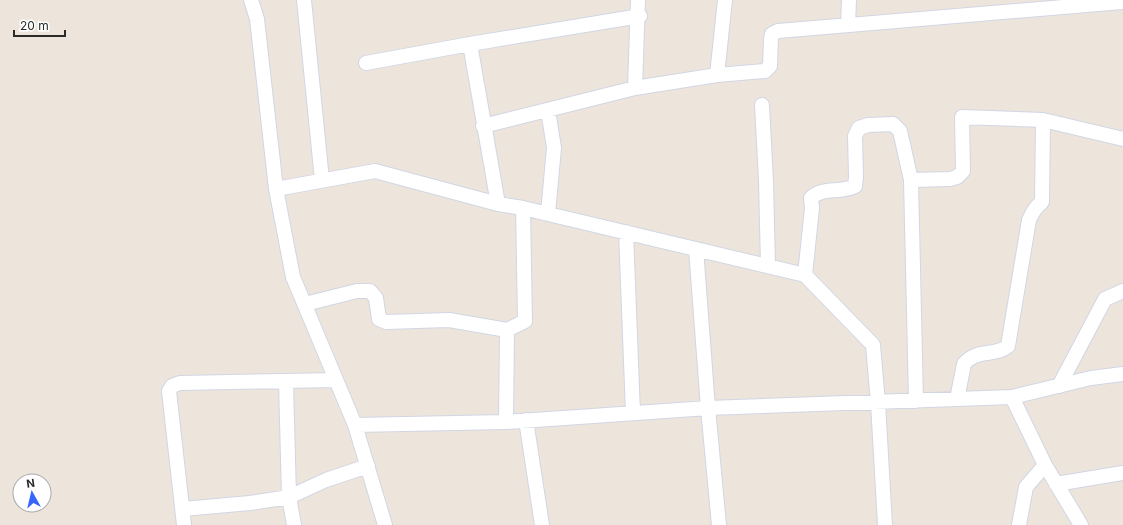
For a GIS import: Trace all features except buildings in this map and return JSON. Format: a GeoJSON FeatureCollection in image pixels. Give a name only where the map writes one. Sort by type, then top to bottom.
{"type":"FeatureCollection","features":[{"type":"Feature","properties":{"kind":"street"},"geometry":{"type":"LineString","coordinates":[[251,0],[257,19],[276,189],[293,277],[356,426],[385,525]]}},
{"type":"Feature","properties":{"kind":"street"},"geometry":{"type":"LineString","coordinates":[[304,0],[322,180]]}},
{"type":"Feature","properties":{"kind":"street"},"geometry":{"type":"LineString","coordinates":[[635,88],[639,16],[638,0]]}},
{"type":"Feature","properties":{"kind":"street"},"geometry":{"type":"LineString","coordinates":[[717,75],[725,0]]}},
{"type":"Feature","properties":{"kind":"street"},"geometry":{"type":"LineString","coordinates":[[848,25],[849,0]]}},
{"type":"Feature","properties":{"kind":"street"},"geometry":{"type":"LineString","coordinates":[[483,126],[635,88],[717,75],[768,70],[770,66],[771,39],[775,32],[1123,2]]}},
{"type":"Feature","properties":{"kind":"street"},"geometry":{"type":"LineString","coordinates":[[366,63],[639,16]]}},
{"type":"Feature","properties":{"kind":"street"},"geometry":{"type":"LineString","coordinates":[[470,44],[483,126],[498,204]]}},
{"type":"Feature","properties":{"kind":"street"},"geometry":{"type":"LineString","coordinates":[[762,105],[768,266]]}},
{"type":"Feature","properties":{"kind":"street"},"geometry":{"type":"LineString","coordinates":[[548,110],[554,148],[548,213]]}},
{"type":"Feature","properties":{"kind":"street"},"geometry":{"type":"LineString","coordinates":[[911,180],[950,179],[957,177],[964,171],[962,117],[1043,120],[1123,139]]}},
{"type":"Feature","properties":{"kind":"street"},"geometry":{"type":"LineString","coordinates":[[957,399],[964,364],[975,355],[1004,349],[1008,346],[1030,220],[1037,205],[1042,202],[1043,120]]}},
{"type":"Feature","properties":{"kind":"street"},"geometry":{"type":"LineString","coordinates":[[805,275],[812,208],[811,198],[818,192],[848,190],[855,186],[855,136],[859,128],[868,125],[893,124],[900,131],[911,180],[916,401]]}},
{"type":"Feature","properties":{"kind":"street"},"geometry":{"type":"LineString","coordinates":[[276,189],[375,171],[498,204],[548,213],[805,275],[872,345],[878,403],[884,525]]}},
{"type":"Feature","properties":{"kind":"street"},"geometry":{"type":"LineString","coordinates":[[305,304],[358,291],[370,291],[376,298],[379,319],[386,322],[449,320],[507,330],[525,320],[523,208]]}},
{"type":"Feature","properties":{"kind":"street"},"geometry":{"type":"LineString","coordinates":[[626,232],[633,413]]}},
{"type":"Feature","properties":{"kind":"street"},"geometry":{"type":"LineString","coordinates":[[696,249],[708,408],[719,525]]}},
{"type":"Feature","properties":{"kind":"street"},"geometry":{"type":"LineString","coordinates":[[1059,386],[1105,299],[1123,291]]}},
{"type":"Feature","properties":{"kind":"street"},"geometry":{"type":"LineString","coordinates":[[506,422],[507,330]]}},
{"type":"Feature","properties":{"kind":"street"},"geometry":{"type":"LineString","coordinates":[[356,426],[506,422],[708,408],[1012,397],[1091,378],[1123,374]]}},
{"type":"Feature","properties":{"kind":"street"},"geometry":{"type":"LineString","coordinates":[[184,525],[169,391],[172,386],[180,383],[336,380]]}},
{"type":"Feature","properties":{"kind":"street"},"geometry":{"type":"LineString","coordinates":[[286,382],[289,497],[294,525]]}},
{"type":"Feature","properties":{"kind":"street"},"geometry":{"type":"LineString","coordinates":[[1012,397],[1045,465],[1080,525]]}},
{"type":"Feature","properties":{"kind":"street"},"geometry":{"type":"LineString","coordinates":[[526,420],[542,525]]}},
{"type":"Feature","properties":{"kind":"street"},"geometry":{"type":"LineString","coordinates":[[1019,525],[1026,487],[1045,465]]}},
{"type":"Feature","properties":{"kind":"street"},"geometry":{"type":"LineString","coordinates":[[182,509],[250,503],[289,497],[326,480],[368,466]]}},
{"type":"Feature","properties":{"kind":"street"},"geometry":{"type":"LineString","coordinates":[[1056,484],[1123,473]]}}]}
